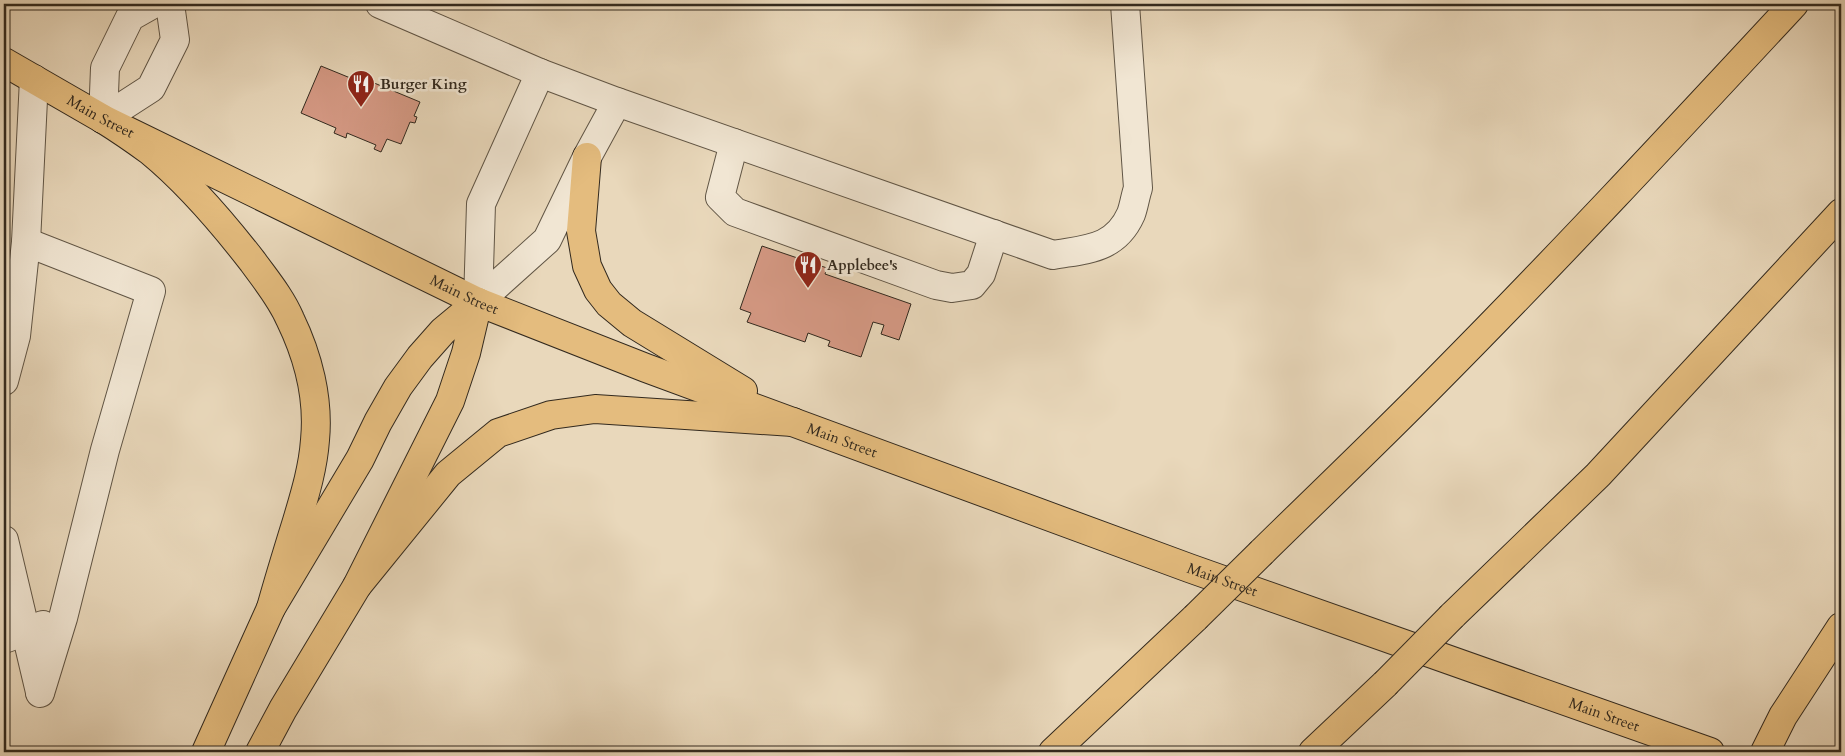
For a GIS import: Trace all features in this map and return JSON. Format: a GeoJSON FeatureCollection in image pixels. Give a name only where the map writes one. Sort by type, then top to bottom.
{"type":"FeatureCollection","features":[{"type":"Feature","properties":{"kind":"main road"},"geometry":{"type":"LineString","coordinates":[[1053,752],[1195,618],[1436,380],[1654,155],[1794,4]]}},
{"type":"Feature","properties":{"kind":"main road","name":"Main Street"},"geometry":{"type":"LineString","coordinates":[[4,62],[103,119],[478,302],[646,368],[1189,568],[1710,752]]}},
{"type":"Feature","properties":{"kind":"main road"},"geometry":{"type":"LineString","coordinates":[[103,119],[151,152],[187,185],[222,222],[282,304],[290,317],[302,347],[314,400],[316,428],[313,458],[308,483],[271,608]]}},
{"type":"Feature","properties":{"kind":"main road"},"geometry":{"type":"LineString","coordinates":[[588,157],[581,231],[587,266],[598,290],[609,304],[632,323],[793,422]]}},
{"type":"Feature","properties":{"kind":"main road"},"geometry":{"type":"LineString","coordinates":[[1313,752],[1598,475],[1841,212]]}},
{"type":"Feature","properties":{"kind":"main road"},"geometry":{"type":"LineString","coordinates":[[260,752],[283,709],[357,586],[450,400],[466,353],[478,302]]}},
{"type":"Feature","properties":{"kind":"main road"},"geometry":{"type":"LineString","coordinates":[[206,752],[271,608],[360,459],[398,387],[442,331],[478,302]]}},
{"type":"Feature","properties":{"kind":"main road"},"geometry":{"type":"LineString","coordinates":[[357,586],[448,474],[498,433],[551,415],[595,409],[793,422]]}},
{"type":"Feature","properties":{"kind":"main road"},"geometry":{"type":"LineString","coordinates":[[1765,752],[1783,716],[1841,628]]}},
{"type":"Feature","properties":{"kind":"lane"},"geometry":{"type":"LineString","coordinates":[[103,119],[105,68],[130,17],[153,4]]}},
{"type":"Feature","properties":{"kind":"lane"},"geometry":{"type":"LineString","coordinates":[[103,119],[151,88],[175,40],[170,4]]}},
{"type":"Feature","properties":{"kind":"lane"},"geometry":{"type":"LineString","coordinates":[[380,4],[540,73],[617,102],[1053,255],[1096,248],[1119,234],[1131,214],[1138,188],[1125,4]]}},
{"type":"Feature","properties":{"kind":"lane"},"geometry":{"type":"LineString","coordinates":[[478,302],[481,204],[540,73]]}},
{"type":"Feature","properties":{"kind":"lane"},"geometry":{"type":"LineString","coordinates":[[4,382],[16,336],[26,242],[34,79]]}},
{"type":"Feature","properties":{"kind":"lane"},"geometry":{"type":"LineString","coordinates":[[478,302],[547,240],[617,102]]}},
{"type":"Feature","properties":{"kind":"lane"},"geometry":{"type":"LineString","coordinates":[[734,143],[720,190],[720,197],[734,212],[936,285],[952,288],[972,285],[981,274],[994,234]]}},
{"type":"Feature","properties":{"kind":"lane"},"geometry":{"type":"LineString","coordinates":[[4,540],[15,635],[40,693],[63,618],[105,450],[151,291],[26,242]]}},
{"type":"Feature","properties":{"kind":"lane"},"geometry":{"type":"LineString","coordinates":[[15,635],[63,618]]}},
{"type":"Feature","properties":{"kind":"building","name":"Burger King"},"geometry":{"type":"Polygon","coordinates":[[[321,66],[365,84],[367,80],[420,102],[414,116],[417,117],[415,123],[410,122],[401,144],[387,139],[381,152],[374,149],[376,145],[347,133],[346,138],[334,133],[336,128],[301,113],[321,66]]]}},
{"type":"Feature","properties":{"kind":"building","name":"Applebee's"},"geometry":{"type":"Polygon","coordinates":[[[762,246],[827,268],[825,274],[911,304],[899,340],[881,334],[884,325],[873,322],[861,357],[828,346],[830,341],[808,333],[805,342],[747,322],[751,313],[740,309],[762,246]]]}},
{"type":"Feature","properties":{"kind":"place","name":"Burger King"},"geometry":{"type":"Point","coordinates":[361,108]}},
{"type":"Feature","properties":{"kind":"place","name":"Applebee's"},"geometry":{"type":"Point","coordinates":[808,289]}}]}
